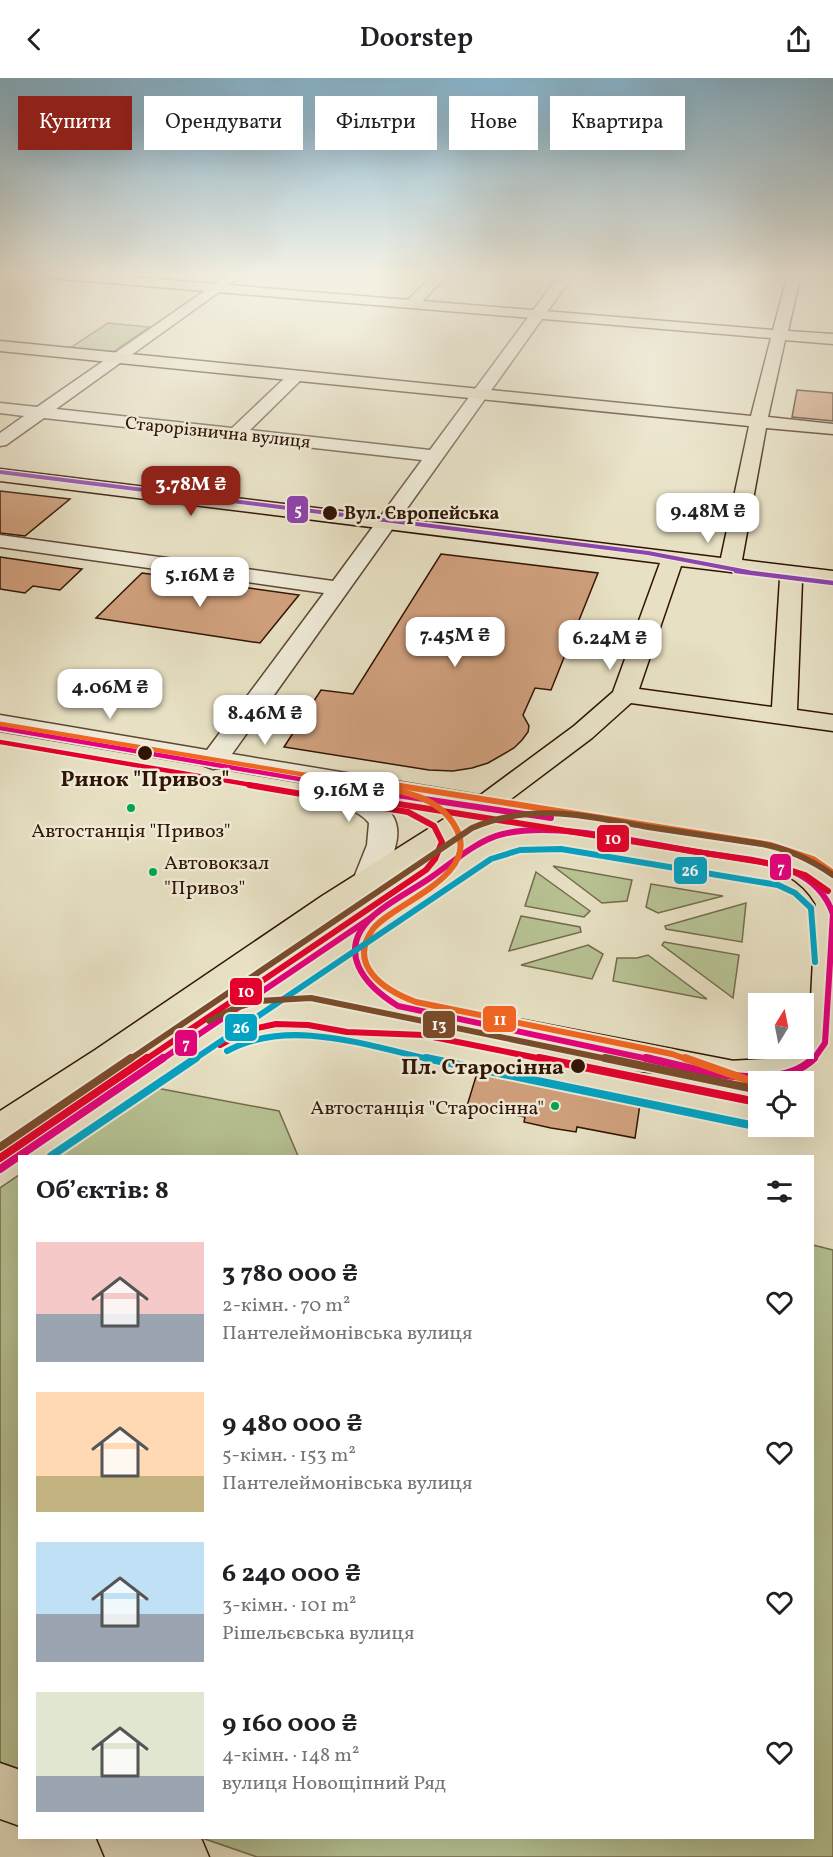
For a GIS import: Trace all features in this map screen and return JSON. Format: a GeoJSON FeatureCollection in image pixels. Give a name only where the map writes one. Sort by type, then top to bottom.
{"type":"FeatureCollection","features":[{"type":"Feature","properties":{"kind":"main road"},"geometry":{"type":"LineString","coordinates":[[110,357],[833,429]]}},
{"type":"Feature","properties":{"kind":"main road"},"geometry":{"type":"LineString","coordinates":[[730,566],[758,422],[775,357]]}},
{"type":"Feature","properties":{"kind":"main road"},"geometry":{"type":"LineString","coordinates":[[0,475],[833,578]]}},
{"type":"Feature","properties":{"kind":"main road"},"geometry":{"type":"LineString","coordinates":[[0,1130],[108,1059],[368,880],[485,805],[583,732],[624,695],[672,559]]}},
{"type":"Feature","properties":{"kind":"main road"},"geometry":{"type":"LineString","coordinates":[[784,716],[791,573]]}},
{"type":"Feature","properties":{"kind":"main road"},"geometry":{"type":"LineString","coordinates":[[624,695],[833,723]]}},
{"type":"Feature","properties":{"kind":"main road"},"geometry":{"type":"LineString","coordinates":[[129,1839],[180,1857]]}},
{"type":"Feature","properties":{"kind":"street"},"geometry":{"type":"LineString","coordinates":[[213,761],[506,357]]}},
{"type":"Feature","properties":{"kind":"street"},"geometry":{"type":"LineString","coordinates":[[0,441],[120,358]]}},
{"type":"Feature","properties":{"kind":"street"},"geometry":{"type":"LineString","coordinates":[[236,434],[296,376]]}},
{"type":"Feature","properties":{"kind":"street","name":"Старорізнична вулиця"},"geometry":{"type":"LineString","coordinates":[[0,408],[435,456]]}},
{"type":"Feature","properties":{"kind":"street"},"geometry":{"type":"LineString","coordinates":[[0,541],[338,588]]}},
{"type":"Feature","properties":{"kind":"street"},"geometry":{"type":"LineString","coordinates":[[0,723],[213,761],[485,805]]}},
{"type":"Feature","properties":{"kind":"street"},"geometry":{"type":"LineString","coordinates":[[309,777],[366,805],[382,819],[386,828],[386,836],[368,880]]}},
{"type":"Feature","properties":{"kind":"green space"},"geometry":{"type":"Polygon","coordinates":[[[553,866],[632,880],[627,901],[602,903],[553,866]]]}},
{"type":"Feature","properties":{"kind":"green space"},"geometry":{"type":"Polygon","coordinates":[[[536,872],[590,911],[584,917],[525,906],[536,872]]]}},
{"type":"Feature","properties":{"kind":"green space"},"geometry":{"type":"Polygon","coordinates":[[[651,884],[723,896],[658,913],[646,907],[651,884]]]}},
{"type":"Feature","properties":{"kind":"green space"},"geometry":{"type":"Polygon","coordinates":[[[746,903],[742,942],[666,929],[665,926],[746,903]]]}},
{"type":"Feature","properties":{"kind":"green space"},"geometry":{"type":"Polygon","coordinates":[[[521,916],[580,927],[581,932],[509,951],[521,916]]]}},
{"type":"Feature","properties":{"kind":"green space"},"geometry":{"type":"Polygon","coordinates":[[[664,942],[739,955],[733,998],[662,945],[664,942]]]}},
{"type":"Feature","properties":{"kind":"green space"},"geometry":{"type":"Polygon","coordinates":[[[588,945],[603,954],[592,979],[521,965],[588,945]]]}},
{"type":"Feature","properties":{"kind":"green space"},"geometry":{"type":"Polygon","coordinates":[[[648,955],[707,999],[613,981],[617,958],[637,958],[648,955]]]}},
{"type":"Feature","properties":{"kind":"green space"},"geometry":{"type":"Polygon","coordinates":[[[151,1087],[279,1111],[298,1155],[48,1155],[151,1087]]]}},
{"type":"Feature","properties":{"kind":"green space"},"geometry":{"type":"Polygon","coordinates":[[[18,1176],[18,1772],[0,1765],[0,1188],[18,1176]]]}},
{"type":"Feature","properties":{"kind":"green space"},"geometry":{"type":"Polygon","coordinates":[[[814,1245],[833,1250],[833,1857],[257,1857],[205,1839],[814,1839],[814,1245]]]}},
{"type":"Feature","properties":{"kind":"building"},"geometry":{"type":"Polygon","coordinates":[[[797,390],[833,393],[833,421],[792,417],[797,390]]]}},
{"type":"Feature","properties":{"kind":"building"},"geometry":{"type":"Polygon","coordinates":[[[0,491],[70,499],[25,536],[0,533],[0,491]]]}},
{"type":"Feature","properties":{"kind":"building"},"geometry":{"type":"Polygon","coordinates":[[[441,554],[598,573],[551,690],[535,688],[523,715],[529,726],[522,740],[514,748],[488,763],[453,771],[429,770],[284,747],[321,690],[353,694],[441,554]]]}},
{"type":"Feature","properties":{"kind":"building"},"geometry":{"type":"Polygon","coordinates":[[[0,557],[82,569],[60,590],[33,586],[25,593],[0,589],[0,557]]]}},
{"type":"Feature","properties":{"kind":"building"},"geometry":{"type":"Polygon","coordinates":[[[142,573],[299,595],[260,643],[96,618],[142,573]]]}},
{"type":"Feature","properties":{"kind":"building","name":"Автостанція \"Старосінна\""},"geometry":{"type":"Polygon","coordinates":[[[477,1073],[533,1084],[534,1079],[558,1083],[584,1088],[583,1094],[640,1104],[635,1138],[577,1127],[576,1132],[551,1128],[524,1122],[525,1117],[467,1106],[477,1073]]]}},
{"type":"Feature","properties":{"kind":"tram line"},"geometry":{"type":"LineString","coordinates":[[747,860],[777,871],[794,881],[802,887],[815,904],[811,993]]}},
{"type":"Feature","properties":{"kind":"tram line"},"geometry":{"type":"LineString","coordinates":[[446,1016],[522,1019],[733,1060],[752,1059]]}},
{"type":"Feature","properties":{"kind":"tram line"},"geometry":{"type":"LineString","coordinates":[[424,1026],[550,1030]]}},
{"type":"Feature","properties":{"kind":"tram line"},"geometry":{"type":"LineString","coordinates":[[577,1071],[659,1073]]}},
{"type":"Feature","properties":{"kind":"transit line","name":"5"},"geometry":{"type":"LineString","coordinates":[[0,472],[648,553],[729,570],[833,583]]}},
{"type":"Feature","properties":{"kind":"transit line","name":"11"},"geometry":{"type":"LineString","coordinates":[[1,724],[395,790],[429,801],[443,811],[454,824],[460,837],[460,851],[454,864],[443,877],[414,901],[374,928],[366,941],[364,954],[366,965],[381,984],[416,1002],[672,1054],[748,1080]]}},
{"type":"Feature","properties":{"kind":"transit line","name":"7"},"geometry":{"type":"LineString","coordinates":[[0,728],[319,783],[551,818]]}},
{"type":"Feature","properties":{"kind":"transit line","name":"10"},"geometry":{"type":"LineString","coordinates":[[0,742],[408,812],[425,819],[434,826],[442,842],[435,859],[426,870],[0,1158]]}},
{"type":"Feature","properties":{"kind":"transit line","name":"11"},"geometry":{"type":"LineString","coordinates":[[394,785],[771,845],[813,859],[833,873]]}},
{"type":"Feature","properties":{"kind":"transit line","name":"10"},"geometry":{"type":"LineString","coordinates":[[392,803],[767,863],[805,875],[828,891]]}},
{"type":"Feature","properties":{"kind":"transit line","name":"13"},"geometry":{"type":"LineString","coordinates":[[0,1147],[472,828],[493,819],[515,814],[560,812],[762,844],[778,847],[811,860],[833,875]]}},
{"type":"Feature","properties":{"kind":"transit line","name":"7"},"geometry":{"type":"LineString","coordinates":[[529,829],[573,832],[775,865],[811,882],[824,895],[833,914],[825,1043],[821,1050],[805,1066],[783,1075],[761,1078],[728,1075],[398,1006],[365,979],[355,957],[356,944],[361,931],[371,918],[482,843],[501,834],[529,829]]}},
{"type":"Feature","properties":{"kind":"transit line","name":"26"},"geometry":{"type":"LineString","coordinates":[[52,1155],[491,859],[511,852],[540,848],[571,850],[778,885],[795,893],[811,908],[815,962]]}},
{"type":"Feature","properties":{"kind":"transit line","name":"7"},"geometry":{"type":"LineString","coordinates":[[21,1155],[372,917]]}},
{"type":"Feature","properties":{"kind":"transit line","name":"13"},"geometry":{"type":"LineString","coordinates":[[209,1021],[233,1009],[258,1001],[311,998],[748,1088]]}},
{"type":"Feature","properties":{"kind":"transit line","name":"10"},"geometry":{"type":"LineString","coordinates":[[220,1045],[248,1030],[276,1024],[308,1025],[347,1032],[423,1035],[748,1100]]}},
{"type":"Feature","properties":{"kind":"transit line","name":"26"},"geometry":{"type":"LineString","coordinates":[[227,1051],[266,1036],[307,1034],[748,1125]]}},
{"type":"Feature","properties":{"kind":"transit line","name":"7"},"geometry":{"type":"LineString","coordinates":[[0,1169],[18,1157]]}},
{"type":"Feature","properties":{"kind":"place","name":"Вул. Європейська"},"geometry":{"type":"Point","coordinates":[330,513]}},
{"type":"Feature","properties":{"kind":"place","name":"Ринок \"Привоз\""},"geometry":{"type":"Point","coordinates":[145,753]}},
{"type":"Feature","properties":{"kind":"place","name":"Автостанція \"Привоз\""},"geometry":{"type":"Point","coordinates":[131,808]}},
{"type":"Feature","properties":{"kind":"place","name":"Автовокзал \"Привоз\""},"geometry":{"type":"Point","coordinates":[153,872]}},
{"type":"Feature","properties":{"kind":"place","name":"Пл. Старосінна"},"geometry":{"type":"Point","coordinates":[578,1066]}},
{"type":"Feature","properties":{"kind":"place","name":"Автостанція \"Старосінна\""},"geometry":{"type":"Point","coordinates":[555,1106]}}]}
